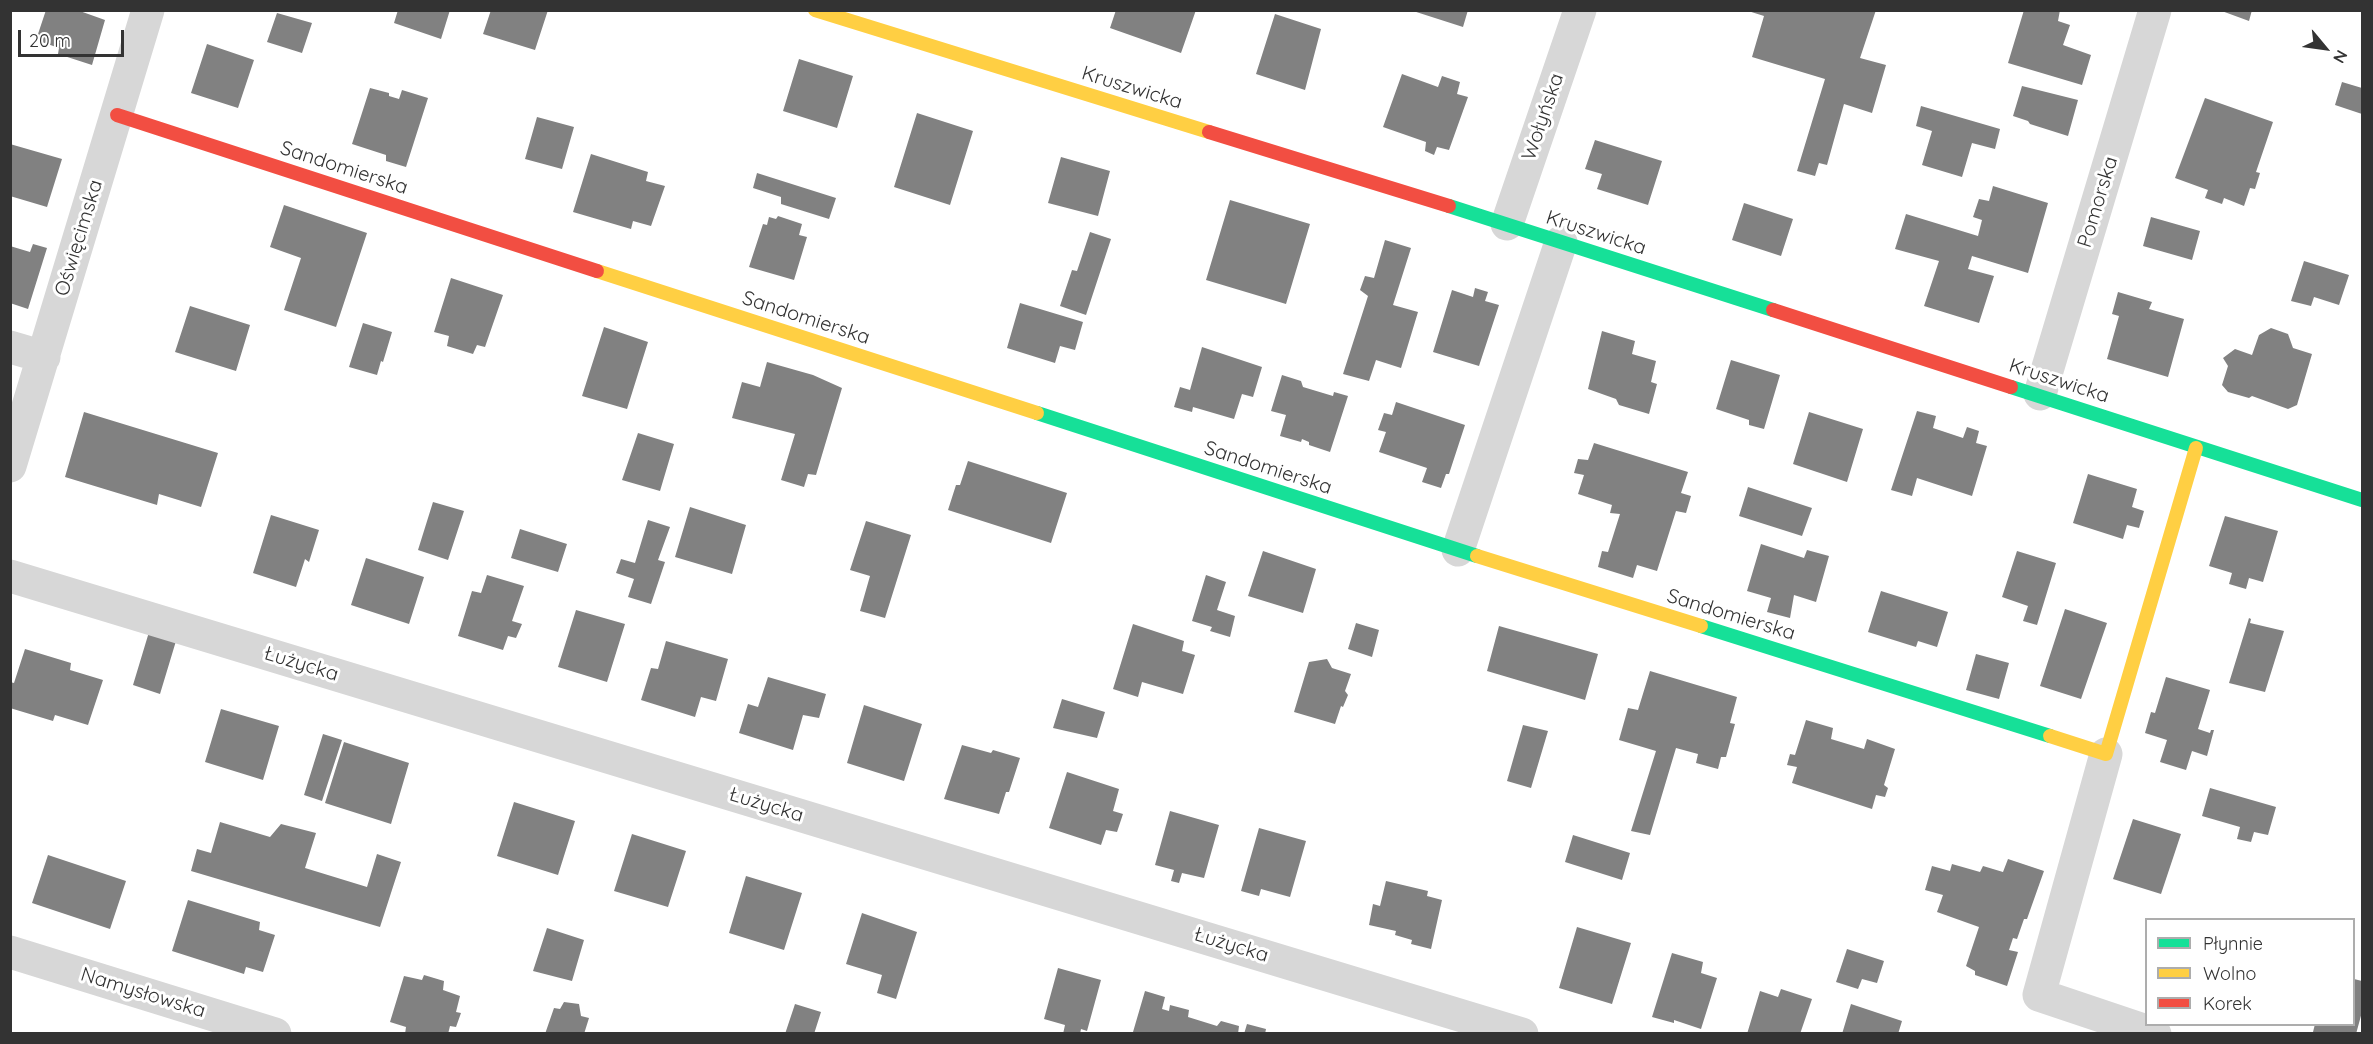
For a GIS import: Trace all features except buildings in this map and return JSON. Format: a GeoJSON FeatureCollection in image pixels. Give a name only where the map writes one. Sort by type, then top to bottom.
{"type":"FeatureCollection","features":[{"type":"Feature","properties":{"kind":"street","name":"Oświęcimska"},"geometry":{"type":"LineString","coordinates":[[10,466],[148,10]]}},
{"type":"Feature","properties":{"kind":"street","name":"Kruszwicka"},"geometry":{"type":"LineString","coordinates":[[815,10],[1507,224],[2040,394],[2196,448],[2362,500]]}},
{"type":"Feature","properties":{"kind":"street","name":"Wołyńska"},"geometry":{"type":"LineString","coordinates":[[1507,224],[1580,10]]}},
{"type":"Feature","properties":{"kind":"street","name":"Pomorska"},"geometry":{"type":"LineString","coordinates":[[2040,394],[2156,10]]}},
{"type":"Feature","properties":{"kind":"street","name":"Sandomierska"},"geometry":{"type":"LineString","coordinates":[[117,115],[1458,550],[2106,753]]}},
{"type":"Feature","properties":{"kind":"street"},"geometry":{"type":"LineString","coordinates":[[1458,550],[1561,242]]}},
{"type":"Feature","properties":{"kind":"street"},"geometry":{"type":"LineString","coordinates":[[10,347],[44,357]]}},
{"type":"Feature","properties":{"kind":"street"},"geometry":{"type":"LineString","coordinates":[[2155,1034],[2039,995],[2106,753],[2196,448]]}},
{"type":"Feature","properties":{"kind":"street","name":"Łużycka"},"geometry":{"type":"LineString","coordinates":[[10,576],[1503,1030]]}},
{"type":"Feature","properties":{"kind":"street","name":"Namysłowska"},"geometry":{"type":"LineString","coordinates":[[10,952],[275,1034]]}},
{"type":"Feature","properties":{"kind":"traffic: fast"},"geometry":{"type":"LineString","coordinates":[[1449,206],[1773,310]]}},
{"type":"Feature","properties":{"kind":"traffic: fast"},"geometry":{"type":"LineString","coordinates":[[2011,387],[2362,500]]}},
{"type":"Feature","properties":{"kind":"traffic: fast"},"geometry":{"type":"LineString","coordinates":[[1037,413],[1477,556]]}},
{"type":"Feature","properties":{"kind":"traffic: fast"},"geometry":{"type":"LineString","coordinates":[[1701,626],[2050,736]]}},
{"type":"Feature","properties":{"kind":"traffic: slow"},"geometry":{"type":"LineString","coordinates":[[815,10],[1209,132]]}},
{"type":"Feature","properties":{"kind":"traffic: slow"},"geometry":{"type":"LineString","coordinates":[[597,271],[1037,413]]}},
{"type":"Feature","properties":{"kind":"traffic: slow"},"geometry":{"type":"LineString","coordinates":[[2050,736],[2106,754],[2196,448]]}},
{"type":"Feature","properties":{"kind":"traffic: slow"},"geometry":{"type":"LineString","coordinates":[[1477,556],[1701,626]]}},
{"type":"Feature","properties":{"kind":"traffic: jam"},"geometry":{"type":"LineString","coordinates":[[117,115],[597,271]]}},
{"type":"Feature","properties":{"kind":"traffic: jam"},"geometry":{"type":"LineString","coordinates":[[1209,132],[1449,206]]}},
{"type":"Feature","properties":{"kind":"traffic: jam"},"geometry":{"type":"LineString","coordinates":[[1773,310],[2011,387]]}}]}
